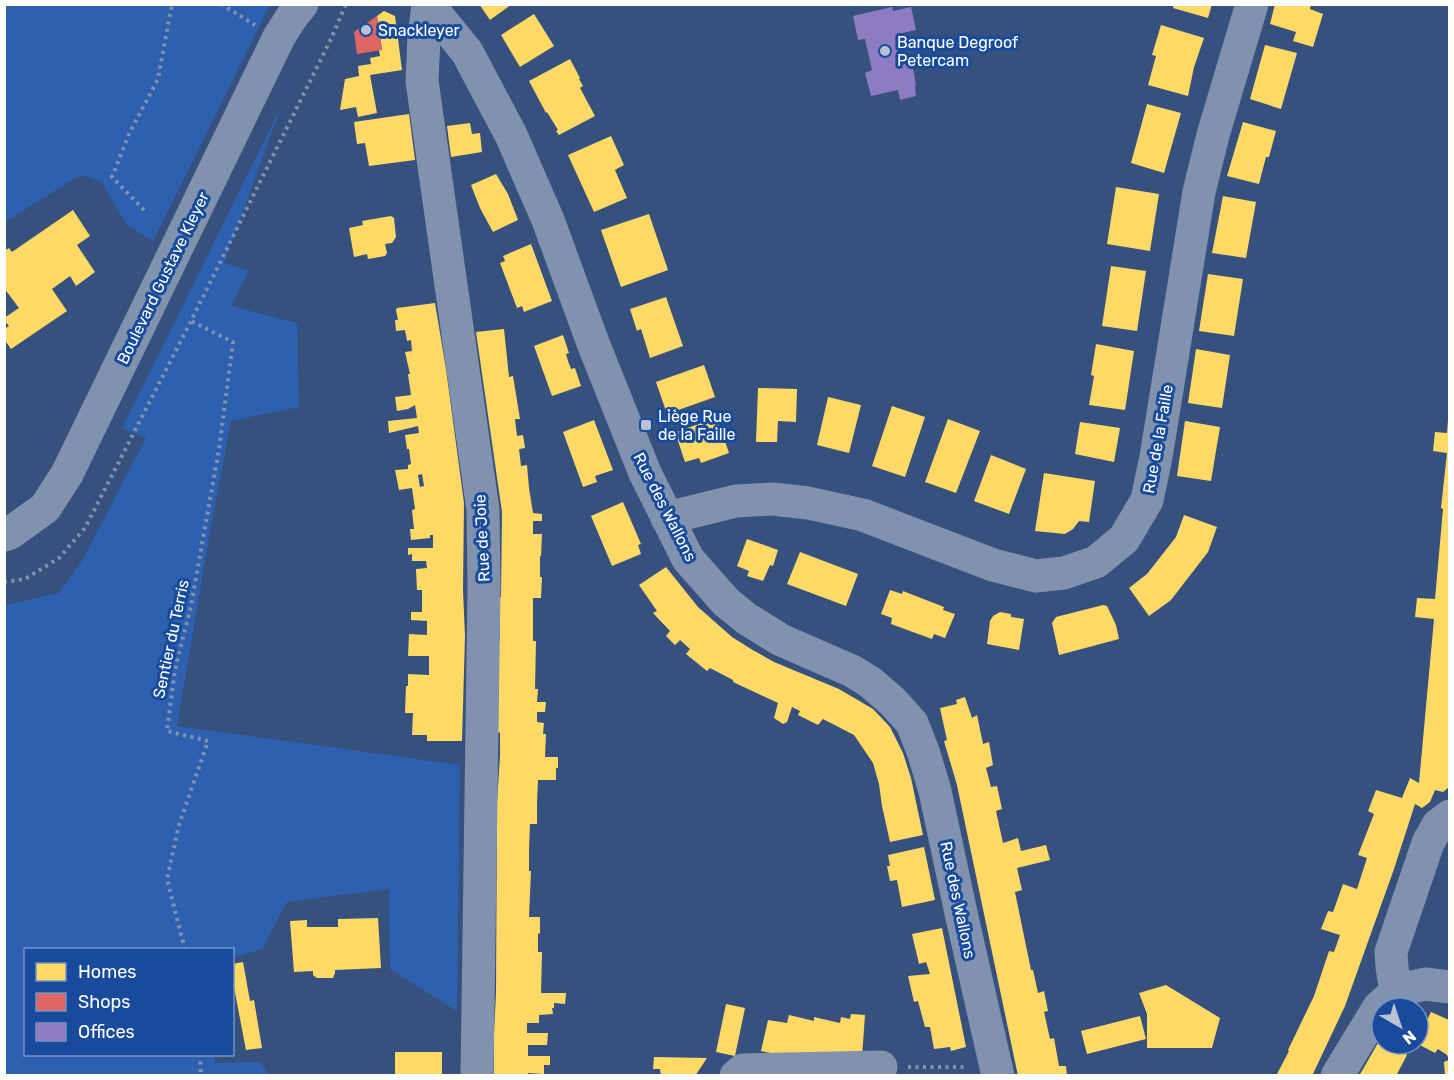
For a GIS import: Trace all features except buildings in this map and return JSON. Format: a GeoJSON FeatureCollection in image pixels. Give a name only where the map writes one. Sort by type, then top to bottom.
{"type":"FeatureCollection","features":[{"type":"Feature","properties":{"kind":"street","name":"Boulevard Gustave Kleyer"},"geometry":{"type":"LineString","coordinates":[[4,535],[10,534],[45,508],[67,474],[279,37],[302,4]]}},
{"type":"Feature","properties":{"kind":"street","name":"Rue de la Faille"},"geometry":{"type":"LineString","coordinates":[[667,518],[735,501],[773,499],[808,503],[863,515],[993,565],[1036,576],[1064,573],[1096,562],[1124,539],[1147,500],[1199,192],[1213,135],[1252,4]]}},
{"type":"Feature","properties":{"kind":"street","name":"Rue des Wallons"},"geometry":{"type":"LineString","coordinates":[[428,5],[467,52],[511,135],[548,220],[592,342],[645,472],[688,559],[726,602],[747,619],[781,640],[852,671],[870,682],[912,723],[935,791],[960,913],[997,1071]]}},
{"type":"Feature","properties":{"kind":"street","name":"Rue de Joie"},"geometry":{"type":"LineString","coordinates":[[428,5],[422,81],[483,510],[484,588],[477,1076]]}},
{"type":"Feature","properties":{"kind":"street"},"geometry":{"type":"LineString","coordinates":[[1396,992],[1391,952],[1428,843],[1438,825],[1449,816]]}},
{"type":"Feature","properties":{"kind":"street"},"geometry":{"type":"LineString","coordinates":[[1337,1076],[1379,1007],[1396,992],[1425,984],[1449,987]]}},
{"type":"Feature","properties":{"kind":"street"},"geometry":{"type":"LineString","coordinates":[[736,1076],[743,1070],[881,1067]]}},
{"type":"Feature","properties":{"kind":"path"},"geometry":{"type":"LineString","coordinates":[[144,210],[112,177],[129,134],[158,79],[172,4]]}},
{"type":"Feature","properties":{"kind":"path"},"geometry":{"type":"LineString","coordinates":[[221,4],[261,28]]}},
{"type":"Feature","properties":{"kind":"path"},"geometry":{"type":"LineString","coordinates":[[4,582],[25,579],[59,558],[85,528],[191,321],[331,39],[346,4]]}},
{"type":"Feature","properties":{"kind":"path","name":"Sentier du Terris"},"geometry":{"type":"LineString","coordinates":[[184,948],[167,879],[179,825],[208,741],[166,731],[175,669],[191,606],[219,449],[233,342],[191,321]]}},
{"type":"Feature","properties":{"kind":"path"},"geometry":{"type":"LineString","coordinates":[[200,1056],[201,1076]]}},
{"type":"Feature","properties":{"kind":"path"},"geometry":{"type":"LineString","coordinates":[[881,1067],[997,1071]]}},
{"type":"Feature","properties":{"kind":"shaded area"},"geometry":{"type":"Polygon","coordinates":[[[5,4],[270,5],[153,241],[127,225],[101,181],[80,175],[5,222],[5,4]]]}},
{"type":"Feature","properties":{"kind":"shaded area"},"geometry":{"type":"Polygon","coordinates":[[[281,107],[224,263],[249,271],[231,306],[297,323],[299,407],[231,421],[177,726],[460,765],[457,1011],[390,969],[389,889],[287,902],[262,949],[234,958],[234,948],[24,948],[24,1056],[215,1056],[215,1063],[260,1062],[269,1075],[5,1075],[5,605],[59,593],[82,561],[146,438],[122,428],[281,107]]]}},
{"type":"Feature","properties":{"kind":"place","name":"Snackleyer"},"geometry":{"type":"Point","coordinates":[366,30]}},
{"type":"Feature","properties":{"kind":"place","name":"Banque Degroof Petercam"},"geometry":{"type":"Point","coordinates":[885,51]}},
{"type":"Feature","properties":{"kind":"place","name":"Liège Rue de la Faille"},"geometry":{"type":"Point","coordinates":[646,425]}}]}
